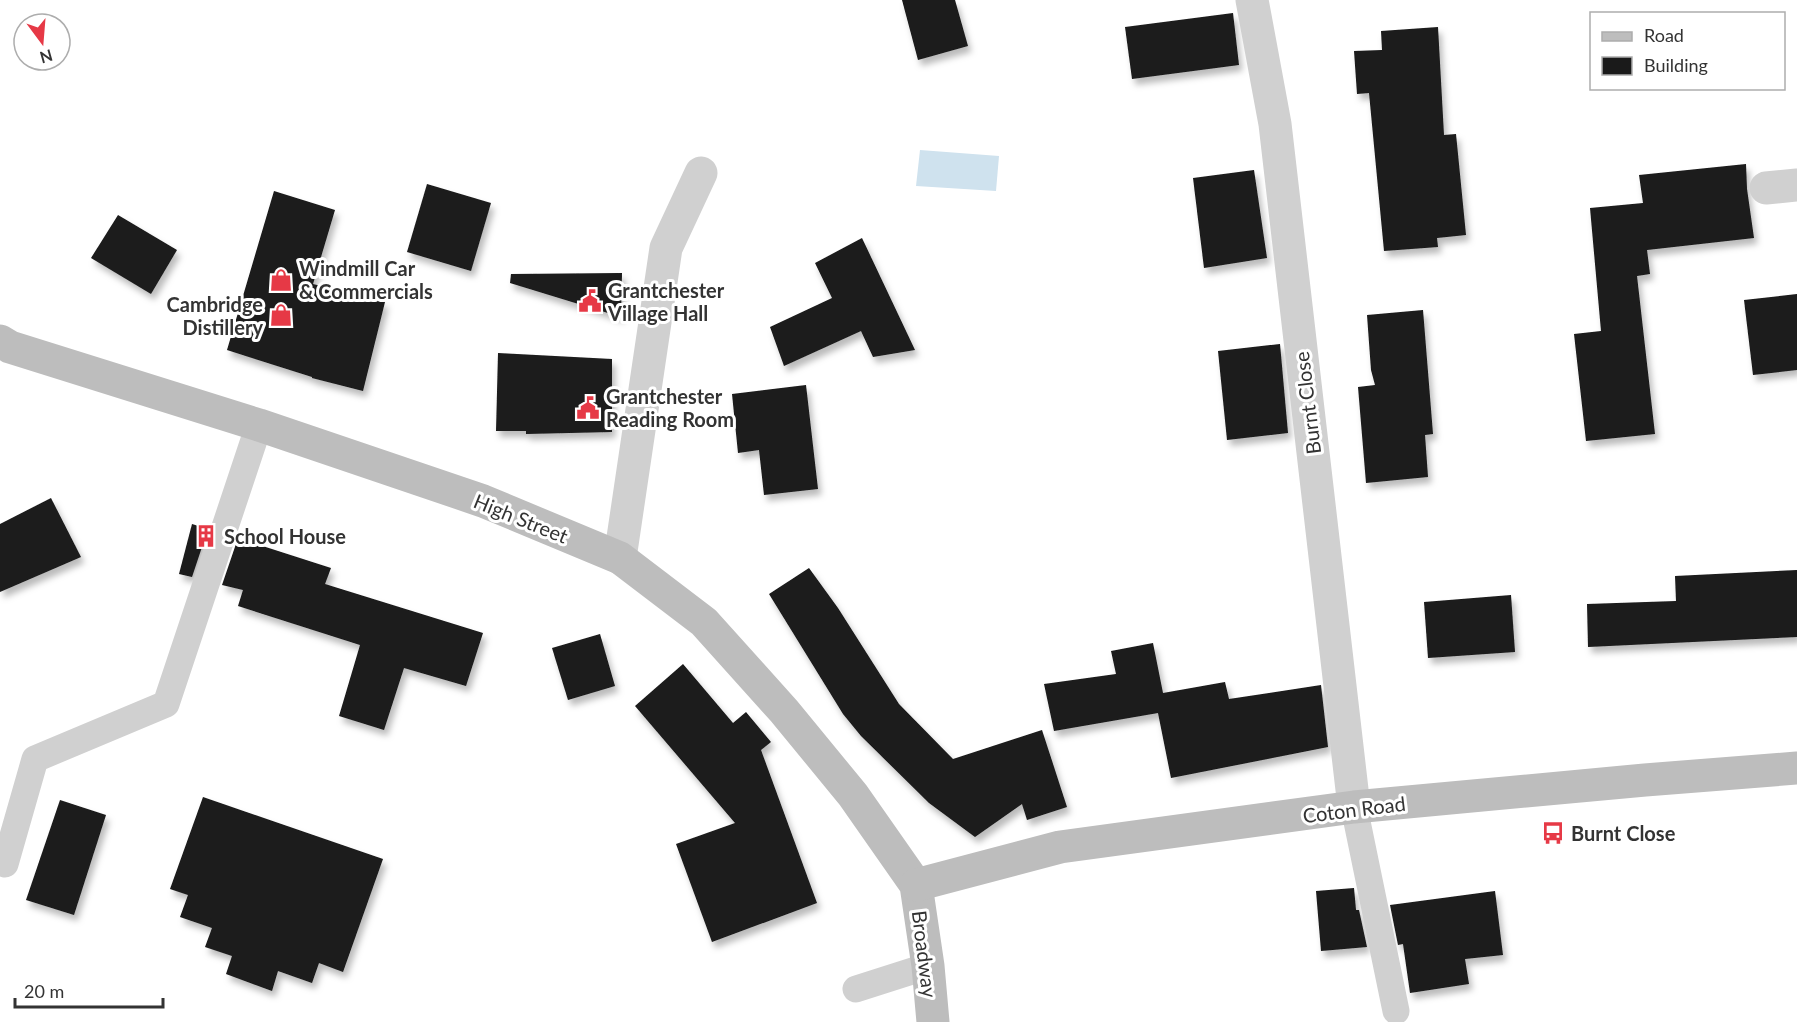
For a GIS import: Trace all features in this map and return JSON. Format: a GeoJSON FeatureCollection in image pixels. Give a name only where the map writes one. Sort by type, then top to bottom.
{"type":"FeatureCollection","features":[{"type":"Feature","properties":{"kind":"street","name":"Burnt Close"},"geometry":{"type":"LineString","coordinates":[[1252,0],[1275,124],[1354,807]]}},
{"type":"Feature","properties":{"kind":"street"},"geometry":{"type":"LineString","coordinates":[[620,558],[666,248],[701,173]]}},
{"type":"Feature","properties":{"kind":"street","name":"High Street"},"geometry":{"type":"LineString","coordinates":[[3,347],[259,425],[483,501],[620,558],[704,622],[784,711],[853,795],[916,885]]}},
{"type":"Feature","properties":{"kind":"street","name":"Coton Road"},"geometry":{"type":"LineString","coordinates":[[916,885],[1060,847],[1354,807],[1797,768]]}},
{"type":"Feature","properties":{"kind":"street","name":"Broadway"},"geometry":{"type":"LineString","coordinates":[[916,885],[928,966],[933,1022]]}},
{"type":"Feature","properties":{"kind":"lane"},"geometry":{"type":"LineString","coordinates":[[5,864],[35,759],[166,704],[259,425]]}},
{"type":"Feature","properties":{"kind":"lane"},"geometry":{"type":"LineString","coordinates":[[1354,807],[1396,1011]]}},
{"type":"Feature","properties":{"kind":"lane"},"geometry":{"type":"LineString","coordinates":[[856,990],[928,966]]}},
{"type":"Feature","properties":{"kind":"water"},"geometry":{"type":"Polygon","coordinates":[[[920,150],[999,156],[996,191],[916,186],[920,150]]]}},
{"type":"Feature","properties":{"kind":"building"},"geometry":{"type":"Polygon","coordinates":[[[902,0],[955,0],[968,46],[918,60],[902,0]]]}},
{"type":"Feature","properties":{"kind":"building"},"geometry":{"type":"Polygon","coordinates":[[[1233,13],[1239,65],[1132,79],[1125,27],[1233,13]]]}},
{"type":"Feature","properties":{"kind":"building"},"geometry":{"type":"Polygon","coordinates":[[[1438,27],[1444,135],[1456,134],[1466,235],[1437,238],[1438,247],[1384,251],[1369,93],[1357,94],[1354,51],[1382,50],[1381,31],[1438,27]]]}},
{"type":"Feature","properties":{"kind":"building"},"geometry":{"type":"Polygon","coordinates":[[[1746,164],[1754,238],[1647,250],[1650,274],[1637,276],[1655,434],[1586,441],[1574,334],[1601,331],[1590,208],[1643,203],[1639,175],[1746,164]]]}},
{"type":"Feature","properties":{"kind":"building"},"geometry":{"type":"Polygon","coordinates":[[[1254,170],[1267,258],[1204,268],[1193,178],[1254,170]]]}},
{"type":"Feature","properties":{"kind":"building"},"geometry":{"type":"Polygon","coordinates":[[[427,184],[491,203],[471,271],[407,252],[427,184]]]}},
{"type":"Feature","properties":{"kind":"building","name":"Windmill Car & Commercials"},"geometry":{"type":"Polygon","coordinates":[[[274,191],[335,210],[313,284],[385,302],[363,391],[312,378],[227,350],[274,191]]]}},
{"type":"Feature","properties":{"kind":"building"},"geometry":{"type":"Polygon","coordinates":[[[118,215],[177,250],[151,294],[91,258],[118,215]]]}},
{"type":"Feature","properties":{"kind":"building"},"geometry":{"type":"Polygon","coordinates":[[[862,238],[915,350],[873,357],[861,331],[784,366],[770,327],[832,298],[815,263],[862,238]]]}},
{"type":"Feature","properties":{"kind":"building"},"geometry":{"type":"Polygon","coordinates":[[[622,273],[621,317],[510,283],[511,274],[622,273]]]}},
{"type":"Feature","properties":{"kind":"building"},"geometry":{"type":"Polygon","coordinates":[[[1797,294],[1797,370],[1753,375],[1744,300],[1797,294]]]}},
{"type":"Feature","properties":{"kind":"building"},"geometry":{"type":"Polygon","coordinates":[[[1423,310],[1433,434],[1425,435],[1428,477],[1366,483],[1358,387],[1375,385],[1371,370],[1367,315],[1423,310]]]}},
{"type":"Feature","properties":{"kind":"building"},"geometry":{"type":"Polygon","coordinates":[[[1280,344],[1288,433],[1227,440],[1218,351],[1280,344]]]}},
{"type":"Feature","properties":{"kind":"building"},"geometry":{"type":"Polygon","coordinates":[[[498,353],[612,359],[612,432],[526,434],[526,431],[496,431],[498,353]]]}},
{"type":"Feature","properties":{"kind":"building"},"geometry":{"type":"Polygon","coordinates":[[[806,385],[818,489],[764,495],[759,450],[738,453],[732,394],[806,385]]]}},
{"type":"Feature","properties":{"kind":"building"},"geometry":{"type":"Polygon","coordinates":[[[51,498],[81,557],[0,592],[0,524],[51,498]]]}},
{"type":"Feature","properties":{"kind":"building"},"geometry":{"type":"Polygon","coordinates":[[[192,524],[208,529],[192,577],[179,574],[192,524]]]}},
{"type":"Feature","properties":{"kind":"building"},"geometry":{"type":"Polygon","coordinates":[[[238,538],[331,568],[325,584],[483,633],[466,686],[404,668],[384,730],[339,716],[360,645],[238,606],[243,590],[222,585],[238,538]]]}},
{"type":"Feature","properties":{"kind":"building"},"geometry":{"type":"Polygon","coordinates":[[[809,568],[838,608],[899,704],[953,759],[1042,730],[1067,807],[1027,820],[1022,804],[975,837],[929,803],[861,736],[843,714],[769,594],[809,568]]]}},
{"type":"Feature","properties":{"kind":"building"},"geometry":{"type":"Polygon","coordinates":[[[1797,570],[1797,637],[1588,647],[1587,604],[1676,601],[1675,576],[1797,570]]]}},
{"type":"Feature","properties":{"kind":"building"},"geometry":{"type":"Polygon","coordinates":[[[1511,595],[1515,652],[1428,658],[1424,602],[1511,595]]]}},
{"type":"Feature","properties":{"kind":"building"},"geometry":{"type":"Polygon","coordinates":[[[600,634],[615,686],[568,700],[552,648],[600,634]]]}},
{"type":"Feature","properties":{"kind":"building"},"geometry":{"type":"Polygon","coordinates":[[[1153,643],[1163,693],[1225,682],[1229,699],[1321,685],[1328,747],[1171,778],[1158,713],[1054,731],[1044,684],[1116,674],[1111,651],[1153,643]]]}},
{"type":"Feature","properties":{"kind":"building"},"geometry":{"type":"Polygon","coordinates":[[[683,664],[733,723],[746,712],[771,742],[761,750],[817,903],[712,942],[676,844],[735,823],[635,706],[683,664]]]}},
{"type":"Feature","properties":{"kind":"building"},"geometry":{"type":"Polygon","coordinates":[[[203,797],[383,859],[343,972],[319,963],[312,983],[278,971],[272,991],[226,974],[232,956],[205,947],[212,928],[180,917],[188,895],[170,889],[203,797]]]}},
{"type":"Feature","properties":{"kind":"building"},"geometry":{"type":"Polygon","coordinates":[[[60,800],[106,815],[74,915],[26,900],[60,800]]]}},
{"type":"Feature","properties":{"kind":"building"},"geometry":{"type":"Polygon","coordinates":[[[1354,888],[1356,910],[1359,910],[1367,947],[1321,951],[1316,891],[1354,888]]]}},
{"type":"Feature","properties":{"kind":"building"},"geometry":{"type":"Polygon","coordinates":[[[1495,891],[1503,955],[1465,959],[1469,984],[1410,993],[1403,944],[1398,945],[1390,905],[1495,891]]]}},
{"type":"Feature","properties":{"kind":"place","name":"Windmill Car & Commercials"},"geometry":{"type":"Point","coordinates":[281,280]}},
{"type":"Feature","properties":{"kind":"place","name":"Grantchester Village Hall"},"geometry":{"type":"Point","coordinates":[590,301]}},
{"type":"Feature","properties":{"kind":"place","name":"Cambridge Distillery"},"geometry":{"type":"Point","coordinates":[281,315]}},
{"type":"Feature","properties":{"kind":"place","name":"Grantchester Reading Room"},"geometry":{"type":"Point","coordinates":[588,408]}},
{"type":"Feature","properties":{"kind":"place","name":"School House"},"geometry":{"type":"Point","coordinates":[206,536]}},
{"type":"Feature","properties":{"kind":"place","name":"Burnt Close"},"geometry":{"type":"Point","coordinates":[1553,833]}}]}
